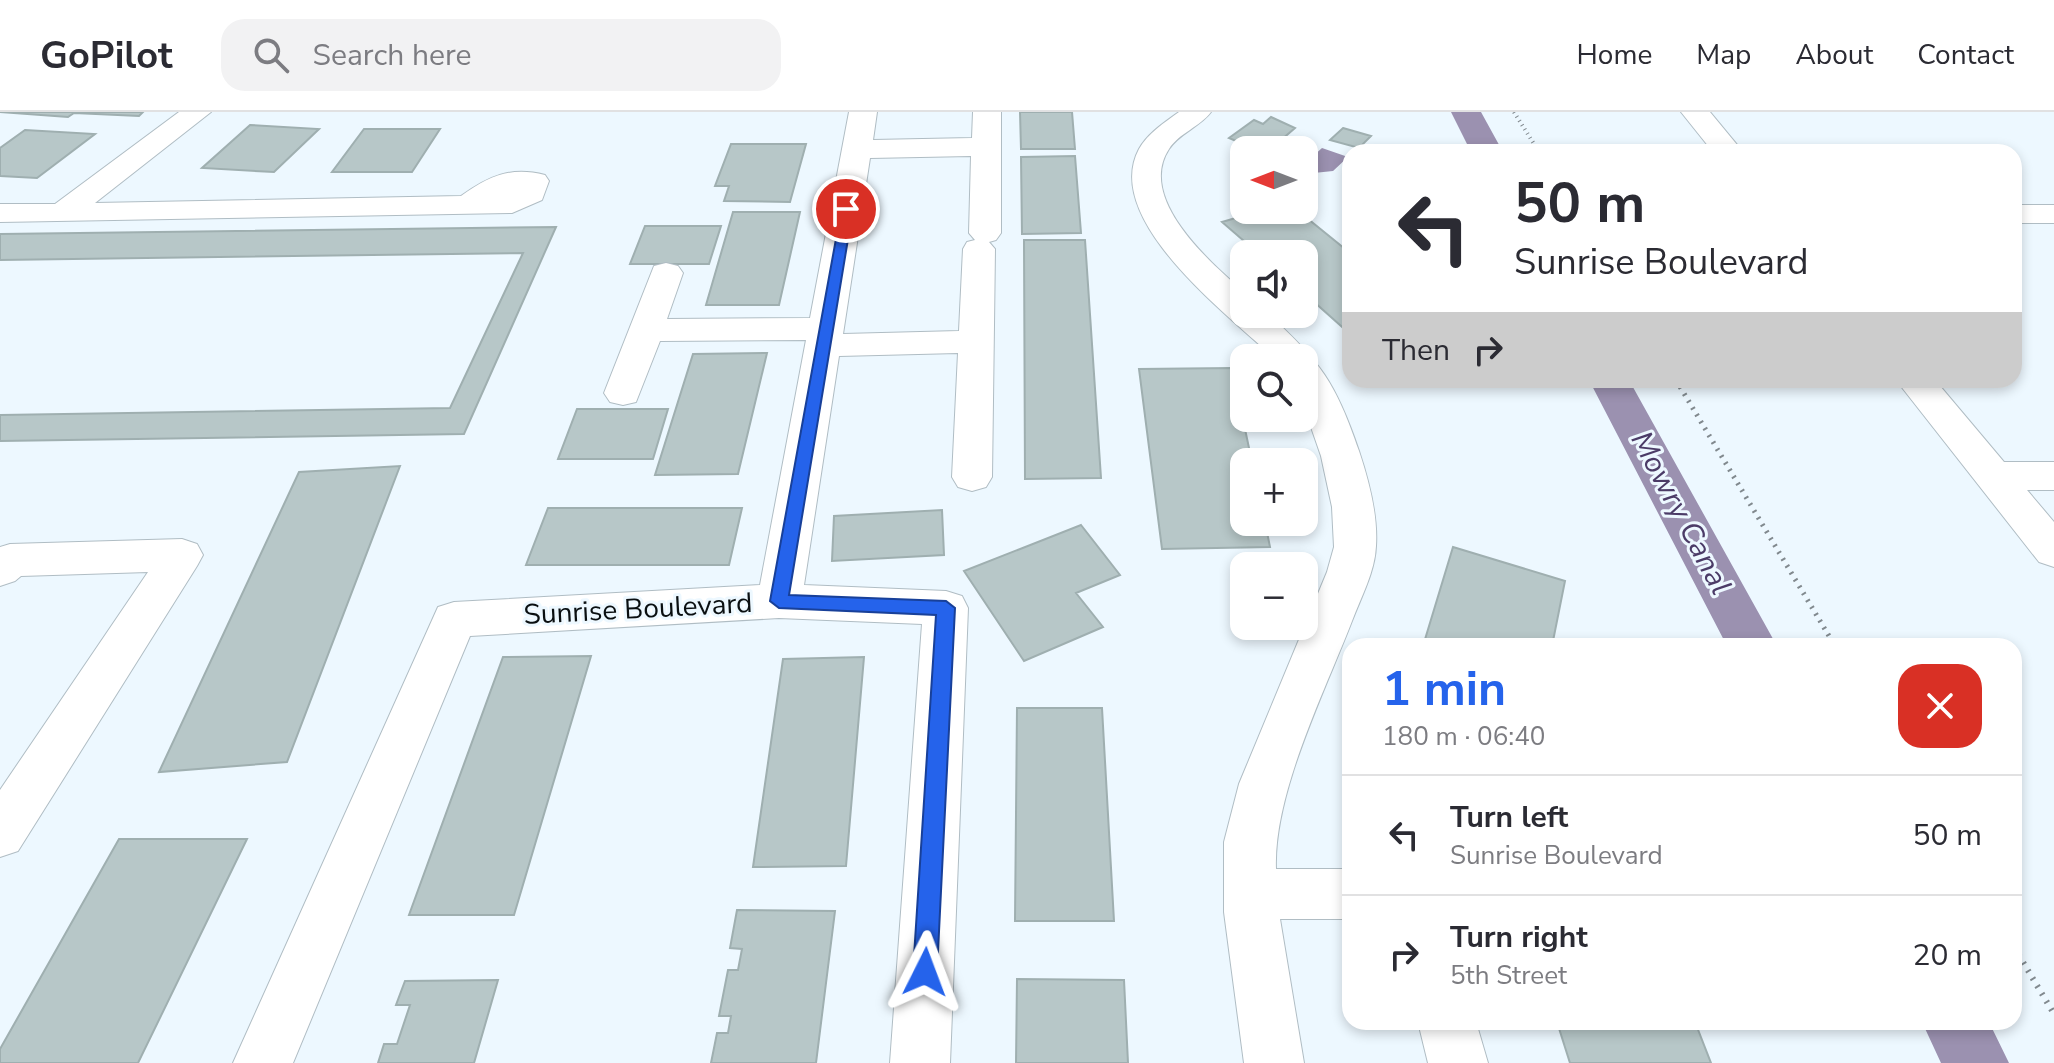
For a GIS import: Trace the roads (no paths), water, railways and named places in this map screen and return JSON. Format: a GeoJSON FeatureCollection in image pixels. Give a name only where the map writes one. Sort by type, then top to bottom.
{"type":"FeatureCollection","features":[{"type":"Feature","properties":{"kind":"street"},"geometry":{"type":"LineString","coordinates":[[62,213],[197,112]]}},
{"type":"Feature","properties":{"kind":"street"},"geometry":{"type":"LineString","coordinates":[[779,601],[863,112]]}},
{"type":"Feature","properties":{"kind":"street"},"geometry":{"type":"LineString","coordinates":[[972,477],[987,112]]}},
{"type":"Feature","properties":{"kind":"street"},"geometry":{"type":"LineString","coordinates":[[1197,112],[1158,143],[1152,154],[1148,174],[1152,209],[1159,223],[1230,296]]}},
{"type":"Feature","properties":{"kind":"street"},"geometry":{"type":"LineString","coordinates":[[1695,112],[1721,144]]}},
{"type":"Feature","properties":{"kind":"street"},"geometry":{"type":"LineString","coordinates":[[857,149],[986,147]]}},
{"type":"Feature","properties":{"kind":"street"},"geometry":{"type":"LineString","coordinates":[[0,213],[468,205]]}},
{"type":"Feature","properties":{"kind":"street"},"geometry":{"type":"LineString","coordinates":[[2022,214],[2054,214]]}},
{"type":"Feature","properties":{"kind":"street"},"geometry":{"type":"LineString","coordinates":[[623,393],[666,273]]}},
{"type":"Feature","properties":{"kind":"street"},"geometry":{"type":"LineString","coordinates":[[1263,328],[1280,344]]}},
{"type":"Feature","properties":{"kind":"street"},"geometry":{"type":"LineString","coordinates":[[645,330],[976,342]]}},
{"type":"Feature","properties":{"kind":"street"},"geometry":{"type":"LineString","coordinates":[[1922,388],[2054,551]]}},
{"type":"Feature","properties":{"kind":"street"},"geometry":{"type":"LineString","coordinates":[[1274,1063],[1250,894],[1249,859],[1264,784],[1349,572],[1355,545],[1352,508],[1327,413],[1318,392]]}},
{"type":"Feature","properties":{"kind":"street"},"geometry":{"type":"LineString","coordinates":[[1993,476],[2054,476]]}},
{"type":"Feature","properties":{"kind":"street"},"geometry":{"type":"LineString","coordinates":[[0,570],[10,560],[182,555],[0,834]]}},
{"type":"Feature","properties":{"kind":"street","name":"Sunrise Boulevard"},"geometry":{"type":"LineString","coordinates":[[263,1063],[454,619],[779,601],[946,608],[920,1063]]}},
{"type":"Feature","properties":{"kind":"street"},"geometry":{"type":"LineString","coordinates":[[1250,894],[1342,894]]}},
{"type":"Feature","properties":{"kind":"street"},"geometry":{"type":"LineString","coordinates":[[1449,1030],[1458,1063]]}},
{"type":"Feature","properties":{"kind":"waterway","name":"Mowry Canal"},"geometry":{"type":"LineString","coordinates":[[1466,112],[1483,144]]}},
{"type":"Feature","properties":{"kind":"waterway","name":"Mowry Canal"},"geometry":{"type":"LineString","coordinates":[[1613,388],[1748,638]]}},
{"type":"Feature","properties":{"kind":"waterway","name":"Mowry Canal"},"geometry":{"type":"LineString","coordinates":[[1958,1030],[1976,1063]]}}]}
